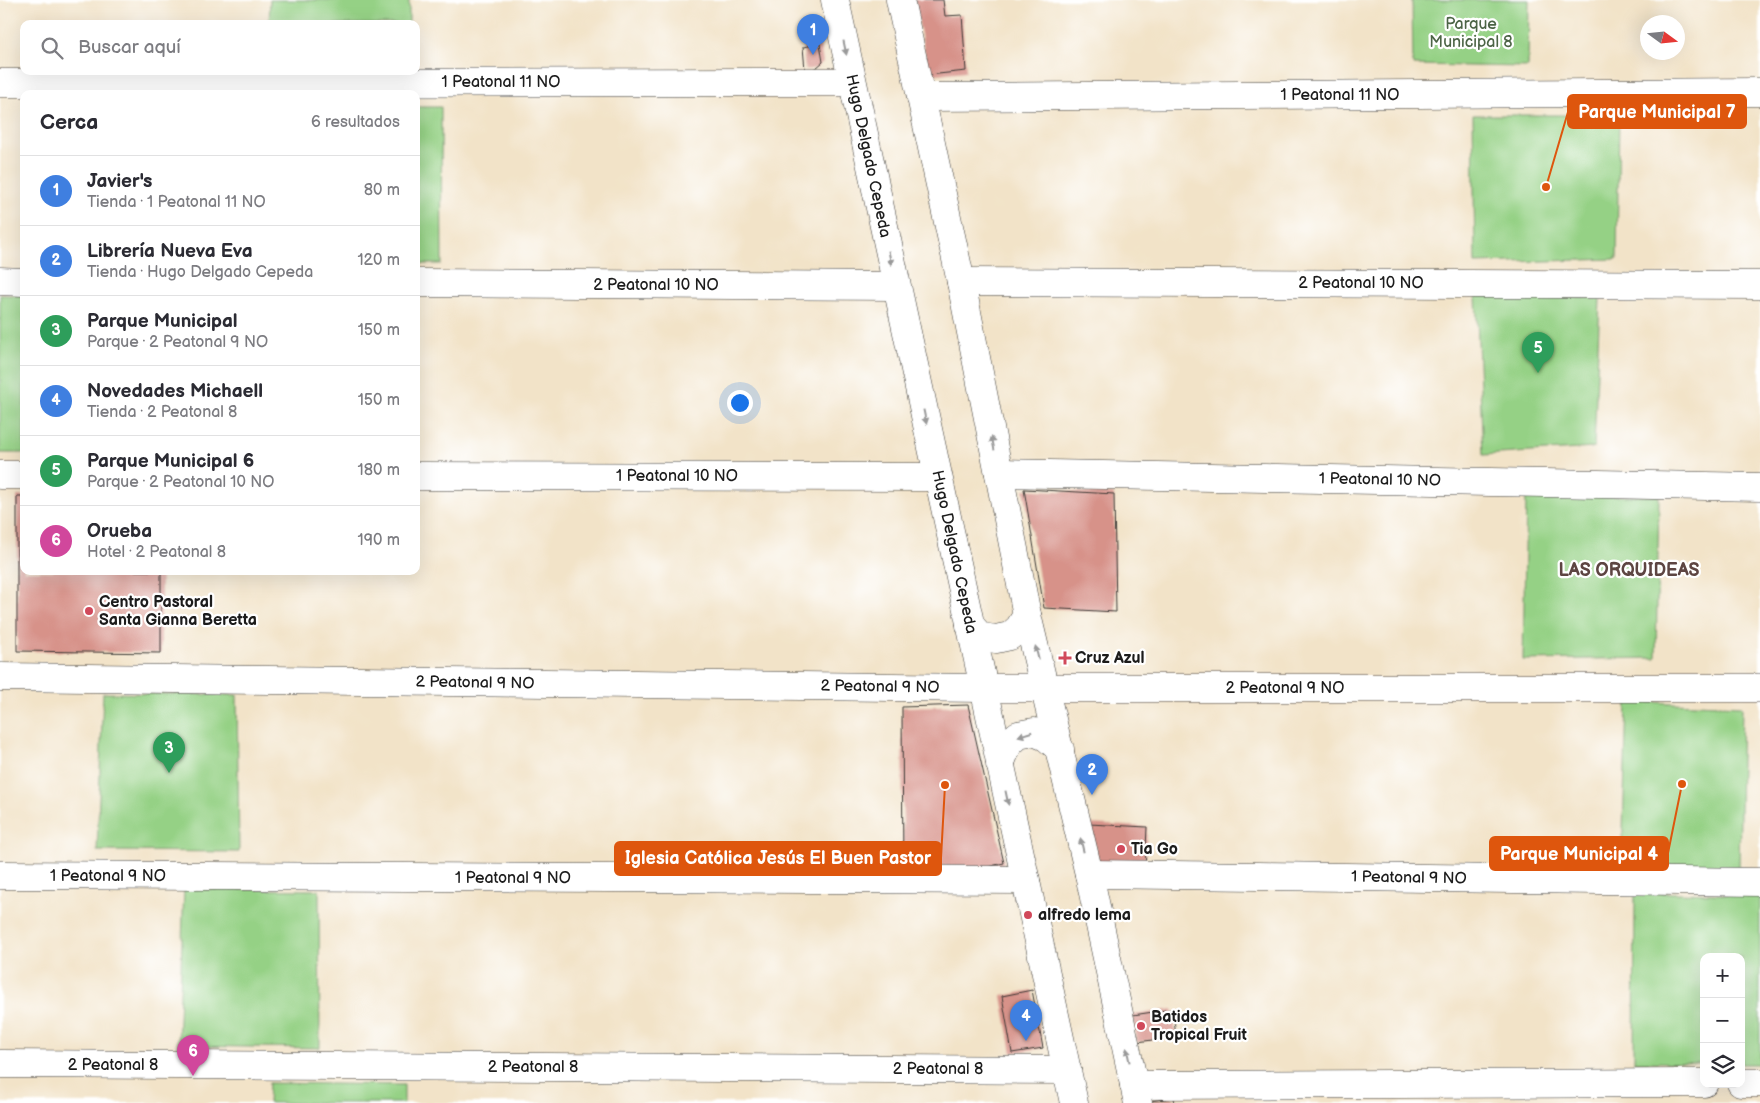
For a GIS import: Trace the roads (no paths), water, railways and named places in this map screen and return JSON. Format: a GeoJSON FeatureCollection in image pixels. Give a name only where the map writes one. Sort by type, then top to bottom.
{"type":"FeatureCollection","features":[{"type":"Feature","properties":{"kind":"street","name":"Hugo Delgado Cepeda"},"geometry":{"type":"LineString","coordinates":[[835,0],[1074,1103]]}},
{"type":"Feature","properties":{"kind":"street"},"geometry":{"type":"LineString","coordinates":[[900,0],[961,282],[1027,615],[1089,874],[1136,1094],[1700,1083]]}},
{"type":"Feature","properties":{"kind":"street","name":"1 Peatonal 11 NO"},"geometry":{"type":"LineString","coordinates":[[0,83],[852,82]]}},
{"type":"Feature","properties":{"kind":"street","name":"1 Peatonal 11 NO"},"geometry":{"type":"LineString","coordinates":[[921,97],[1760,92]]}},
{"type":"Feature","properties":{"kind":"street"},"geometry":{"type":"LineString","coordinates":[[0,282],[20,282]]}},
{"type":"Feature","properties":{"kind":"street","name":"2 Peatonal 10 NO"},"geometry":{"type":"LineString","coordinates":[[961,282],[1760,284]]}},
{"type":"Feature","properties":{"kind":"street","name":"2 Peatonal 10 NO"},"geometry":{"type":"LineString","coordinates":[[420,284],[896,286]]}},
{"type":"Feature","properties":{"kind":"street","name":"1 Peatonal 10 NO"},"geometry":{"type":"LineString","coordinates":[[999,473],[1760,487]]}},
{"type":"Feature","properties":{"kind":"street"},"geometry":{"type":"LineString","coordinates":[[0,475],[20,475]]}},
{"type":"Feature","properties":{"kind":"street","name":"1 Peatonal 10 NO"},"geometry":{"type":"LineString","coordinates":[[420,476],[938,477]]}},
{"type":"Feature","properties":{"kind":"street"},"geometry":{"type":"LineString","coordinates":[[970,625],[981,637],[996,639],[1010,636],[1019,628],[1027,615]]}},
{"type":"Feature","properties":{"kind":"street","name":"2 Peatonal 9 NO"},"geometry":{"type":"LineString","coordinates":[[0,678],[983,688],[1760,688]]}},
{"type":"Feature","properties":{"kind":"street"},"geometry":{"type":"LineString","coordinates":[[1000,764],[1008,745],[1018,735],[1034,732],[1046,737],[1060,749]]}},
{"type":"Feature","properties":{"kind":"street","name":"1 Peatonal 9 NO"},"geometry":{"type":"LineString","coordinates":[[1089,874],[1760,882]]}},
{"type":"Feature","properties":{"kind":"street","name":"1 Peatonal 9 NO"},"geometry":{"type":"LineString","coordinates":[[0,875],[1026,880]]}},
{"type":"Feature","properties":{"kind":"street","name":"2 Peatonal 8"},"geometry":{"type":"LineString","coordinates":[[0,1064],[1067,1070]]}},
{"type":"Feature","properties":{"kind":"street"},"geometry":{"type":"LineString","coordinates":[[1745,1083],[1760,1083]]}},
{"type":"Feature","properties":{"kind":"place","name":"Javier's"},"geometry":{"type":"Point","coordinates":[813,55]}},
{"type":"Feature","properties":{"kind":"place","name":"Parque Municipal 7"},"geometry":{"type":"Point","coordinates":[1546,187]}},
{"type":"Feature","properties":{"kind":"place","name":"Parque Municipal 6"},"geometry":{"type":"Point","coordinates":[1538,373]}},
{"type":"Feature","properties":{"kind":"place","name":"Centro Pastoral Santa Gianna Beretta"},"geometry":{"type":"Point","coordinates":[89,611]}},
{"type":"Feature","properties":{"kind":"place","name":"Cruz Azul"},"geometry":{"type":"Point","coordinates":[1065,658]}},
{"type":"Feature","properties":{"kind":"place","name":"Parque Municipal"},"geometry":{"type":"Point","coordinates":[169,773]}},
{"type":"Feature","properties":{"kind":"place","name":"Parque Municipal 4"},"geometry":{"type":"Point","coordinates":[1682,784]}},
{"type":"Feature","properties":{"kind":"place","name":"Iglesia Católica Jesús El Buen Pastor"},"geometry":{"type":"Point","coordinates":[945,785]}},
{"type":"Feature","properties":{"kind":"place","name":"Librería Nueva Eva"},"geometry":{"type":"Point","coordinates":[1092,795]}},
{"type":"Feature","properties":{"kind":"place","name":"Tia Go"},"geometry":{"type":"Point","coordinates":[1121,849]}},
{"type":"Feature","properties":{"kind":"place","name":"alfredo lema"},"geometry":{"type":"Point","coordinates":[1028,915]}},
{"type":"Feature","properties":{"kind":"place","name":"Batidos Tropical Fruit"},"geometry":{"type":"Point","coordinates":[1141,1026]}},
{"type":"Feature","properties":{"kind":"place","name":"Novedades Michaell"},"geometry":{"type":"Point","coordinates":[1026,1041]}},
{"type":"Feature","properties":{"kind":"place","name":"Orueba"},"geometry":{"type":"Point","coordinates":[193,1076]}},
{"type":"Feature","properties":{"kind":"district","name":"LAS ORQUIDEAS"},"geometry":{"type":"Point","coordinates":[1629,570]}},
{"type":"Feature","properties":{"kind":"park label","name":"Parque Municipal 8"},"geometry":{"type":"Point","coordinates":[1471,33]}}]}
